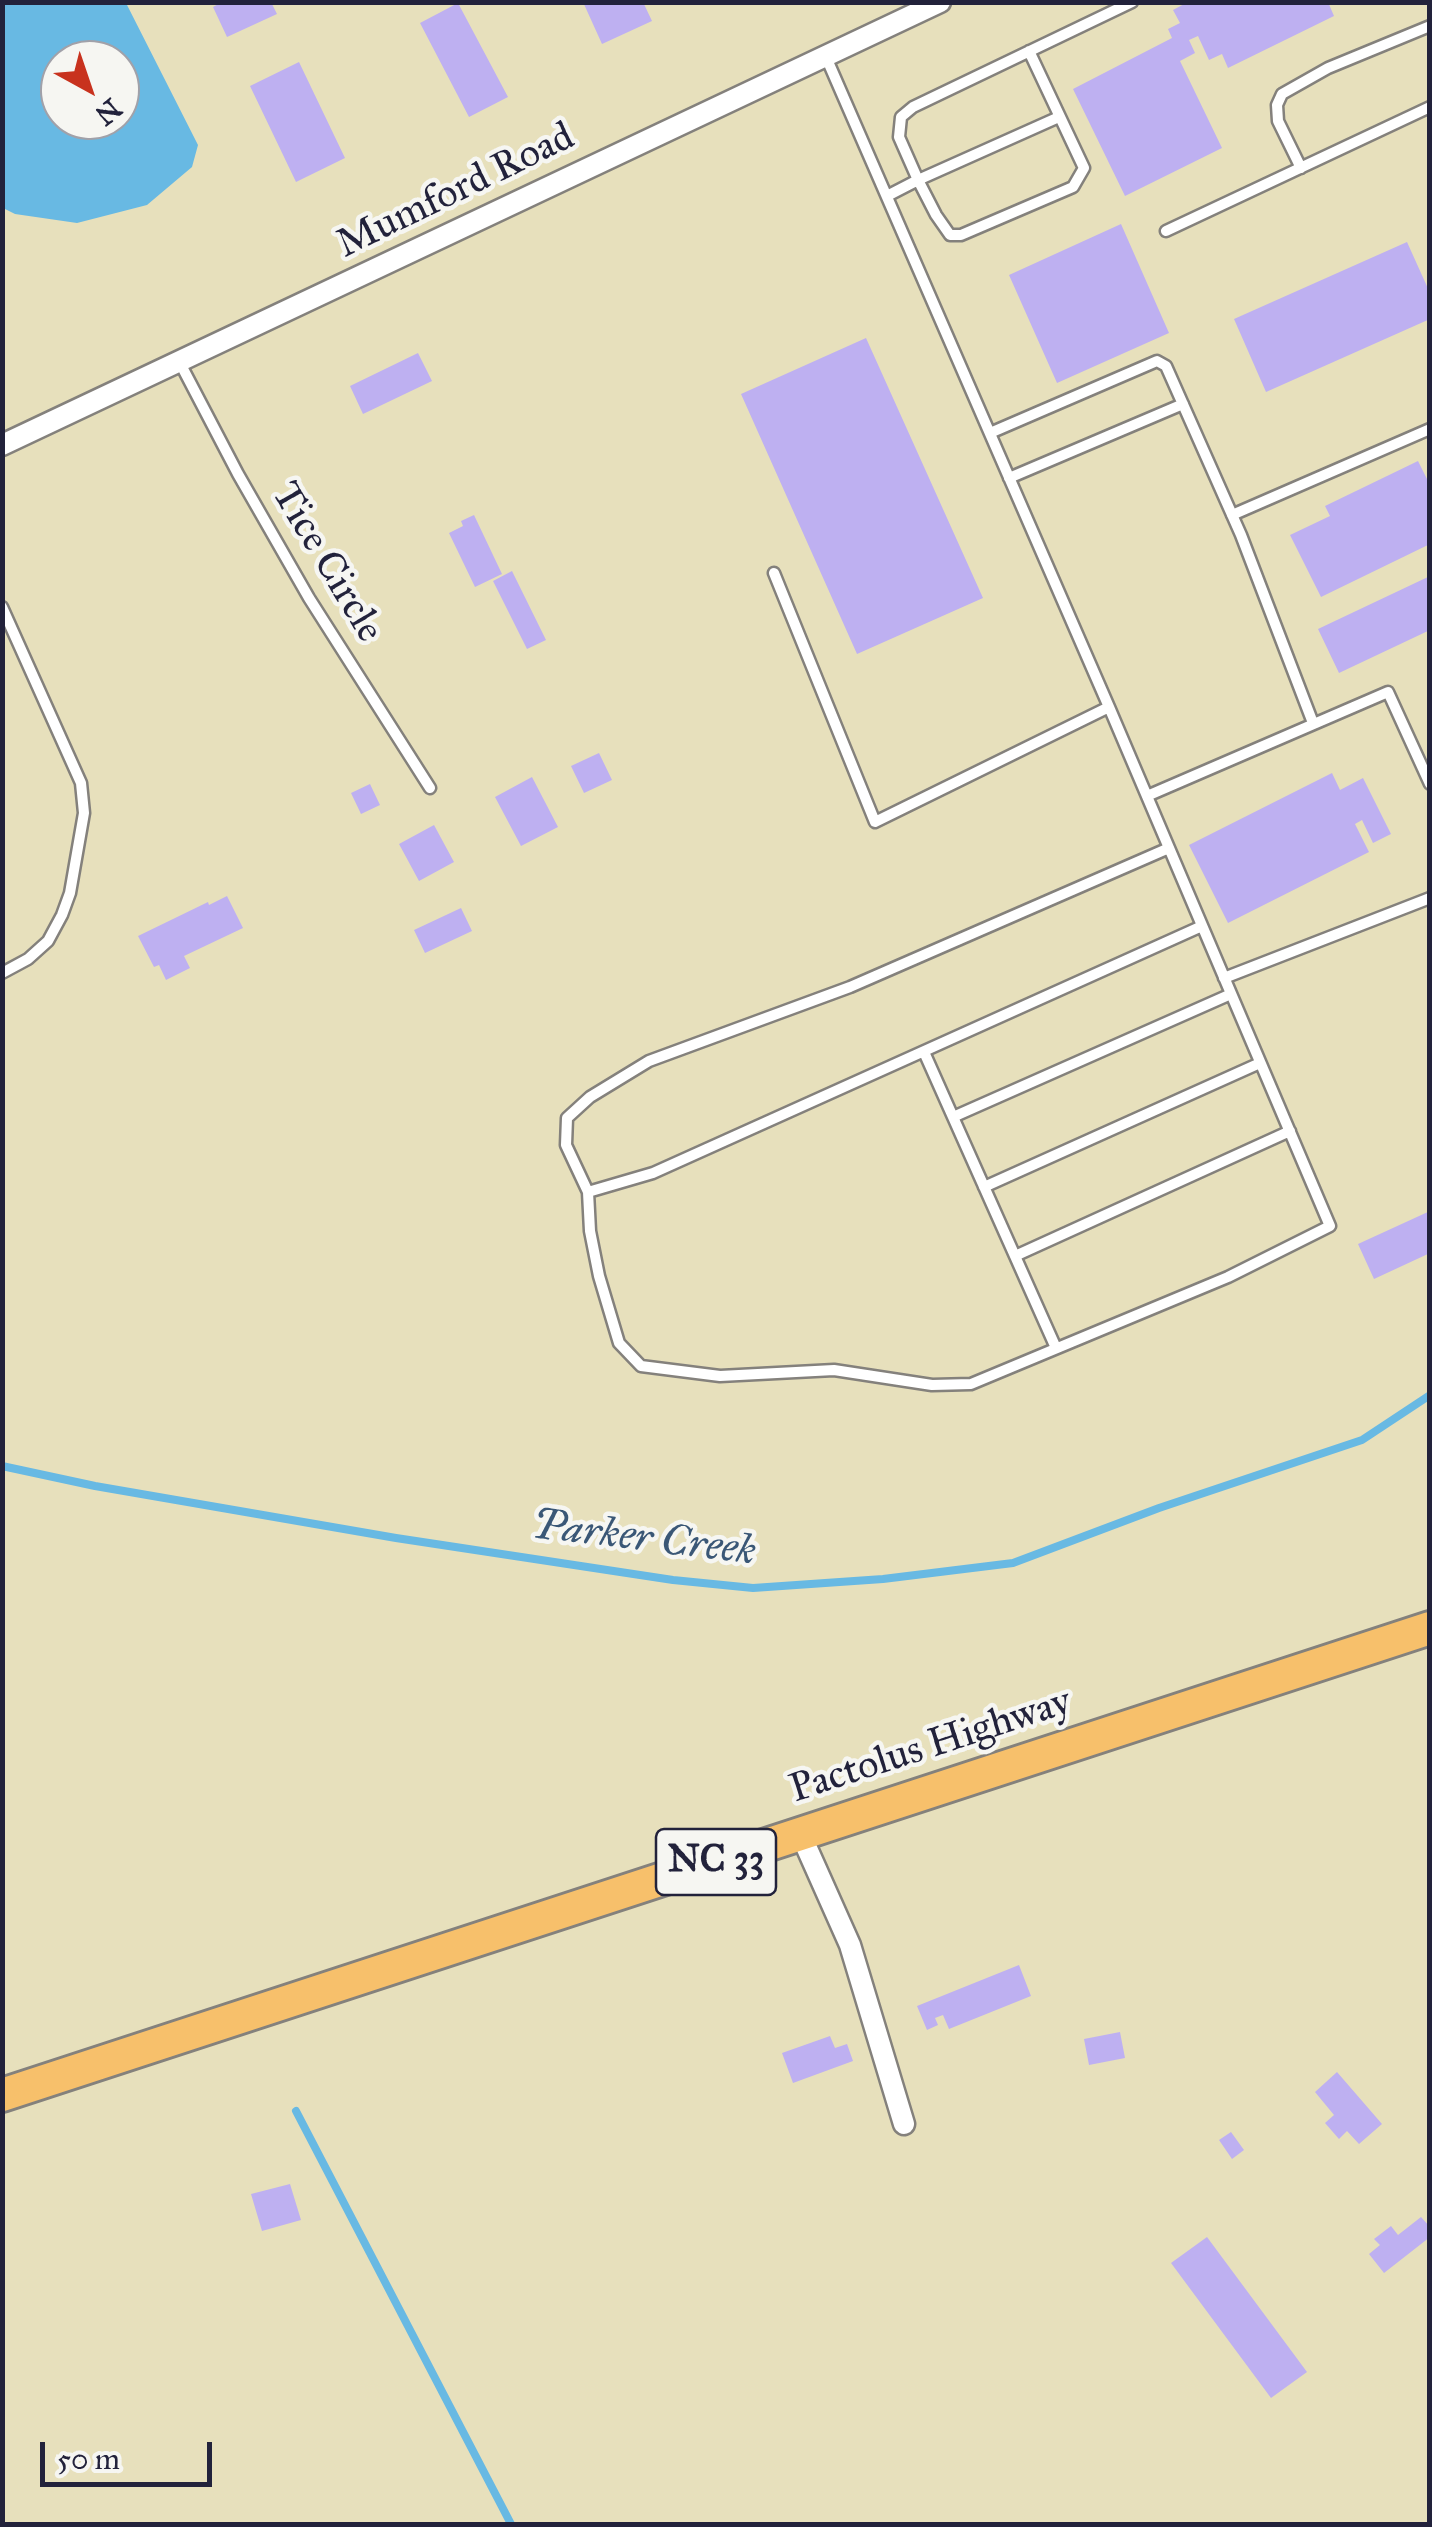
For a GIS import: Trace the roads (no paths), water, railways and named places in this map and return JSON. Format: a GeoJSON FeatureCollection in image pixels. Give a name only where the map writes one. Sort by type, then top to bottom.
{"type":"FeatureCollection","features":[{"type":"Feature","properties":{"kind":"main road","name":"Pactolus Highway"},"geometry":{"type":"LineString","coordinates":[[2,2095],[1430,1628]]}},
{"type":"Feature","properties":{"kind":"street","name":"Mumford Road"},"geometry":{"type":"LineString","coordinates":[[2,446],[935,4]]}},
{"type":"Feature","properties":{"kind":"street"},"geometry":{"type":"LineString","coordinates":[[801,1835],[850,1945],[904,2124]]}},
{"type":"Feature","properties":{"kind":"lane"},"geometry":{"type":"LineString","coordinates":[[1028,51],[1084,168],[1073,187],[961,235],[950,234],[936,215],[899,137],[902,117],[943,92],[1028,51],[1132,2]]}},
{"type":"Feature","properties":{"kind":"lane"},"geometry":{"type":"LineString","coordinates":[[1301,168],[1278,121],[1277,105],[1282,94],[1328,68],[1430,26]]}},
{"type":"Feature","properties":{"kind":"lane"},"geometry":{"type":"LineString","coordinates":[[826,57],[1109,706],[1330,1226],[1228,1277],[971,1384],[932,1385],[834,1370],[720,1376],[640,1366],[619,1343],[598,1276],[588,1192],[566,1145],[566,1118],[590,1097],[649,1061],[887,972],[1169,848]]}},
{"type":"Feature","properties":{"kind":"lane"},"geometry":{"type":"LineString","coordinates":[[1166,231],[1430,107]]}},
{"type":"Feature","properties":{"kind":"lane"},"geometry":{"type":"LineString","coordinates":[[887,196],[1059,117]]}},
{"type":"Feature","properties":{"kind":"lane"},"geometry":{"type":"LineString","coordinates":[[990,433],[1156,360],[1166,366],[1232,515],[1313,723]]}},
{"type":"Feature","properties":{"kind":"lane","name":"Tice Circle"},"geometry":{"type":"LineString","coordinates":[[180,364],[310,598],[430,788]]}},
{"type":"Feature","properties":{"kind":"lane"},"geometry":{"type":"LineString","coordinates":[[1010,478],[1183,404]]}},
{"type":"Feature","properties":{"kind":"lane"},"geometry":{"type":"LineString","coordinates":[[1232,515],[1430,429]]}},
{"type":"Feature","properties":{"kind":"lane"},"geometry":{"type":"LineString","coordinates":[[774,573],[875,822],[1109,706]]}},
{"type":"Feature","properties":{"kind":"lane"},"geometry":{"type":"LineString","coordinates":[[2,607],[81,783],[84,813],[70,893],[62,915],[48,941],[2,974]]}},
{"type":"Feature","properties":{"kind":"lane"},"geometry":{"type":"LineString","coordinates":[[1147,796],[1388,692],[1430,784]]}},
{"type":"Feature","properties":{"kind":"lane"},"geometry":{"type":"LineString","coordinates":[[1224,978],[1430,898]]}},
{"type":"Feature","properties":{"kind":"lane"},"geometry":{"type":"LineString","coordinates":[[588,1192],[653,1173],[1202,926]]}},
{"type":"Feature","properties":{"kind":"lane"},"geometry":{"type":"LineString","coordinates":[[953,1117],[1231,994]]}},
{"type":"Feature","properties":{"kind":"lane"},"geometry":{"type":"LineString","coordinates":[[924,1052],[1056,1348]]}},
{"type":"Feature","properties":{"kind":"lane"},"geometry":{"type":"LineString","coordinates":[[984,1187],[1260,1063]]}},
{"type":"Feature","properties":{"kind":"lane"},"geometry":{"type":"LineString","coordinates":[[1015,1256],[1290,1132]]}},
{"type":"Feature","properties":{"kind":"water"},"geometry":{"type":"Polygon","coordinates":[[[2,3],[126,3],[198,145],[192,167],[147,205],[77,223],[15,214],[3,208],[2,3]]]}},
{"type":"Feature","properties":{"kind":"waterway","name":"Parker Creek"},"geometry":{"type":"LineString","coordinates":[[2,1466],[396,1538],[673,1580],[753,1588],[883,1579],[1013,1563],[1159,1508],[1362,1440],[1430,1395]]}},
{"type":"Feature","properties":{"kind":"waterway"},"geometry":{"type":"LineString","coordinates":[[296,2111],[511,2524]]}}]}
